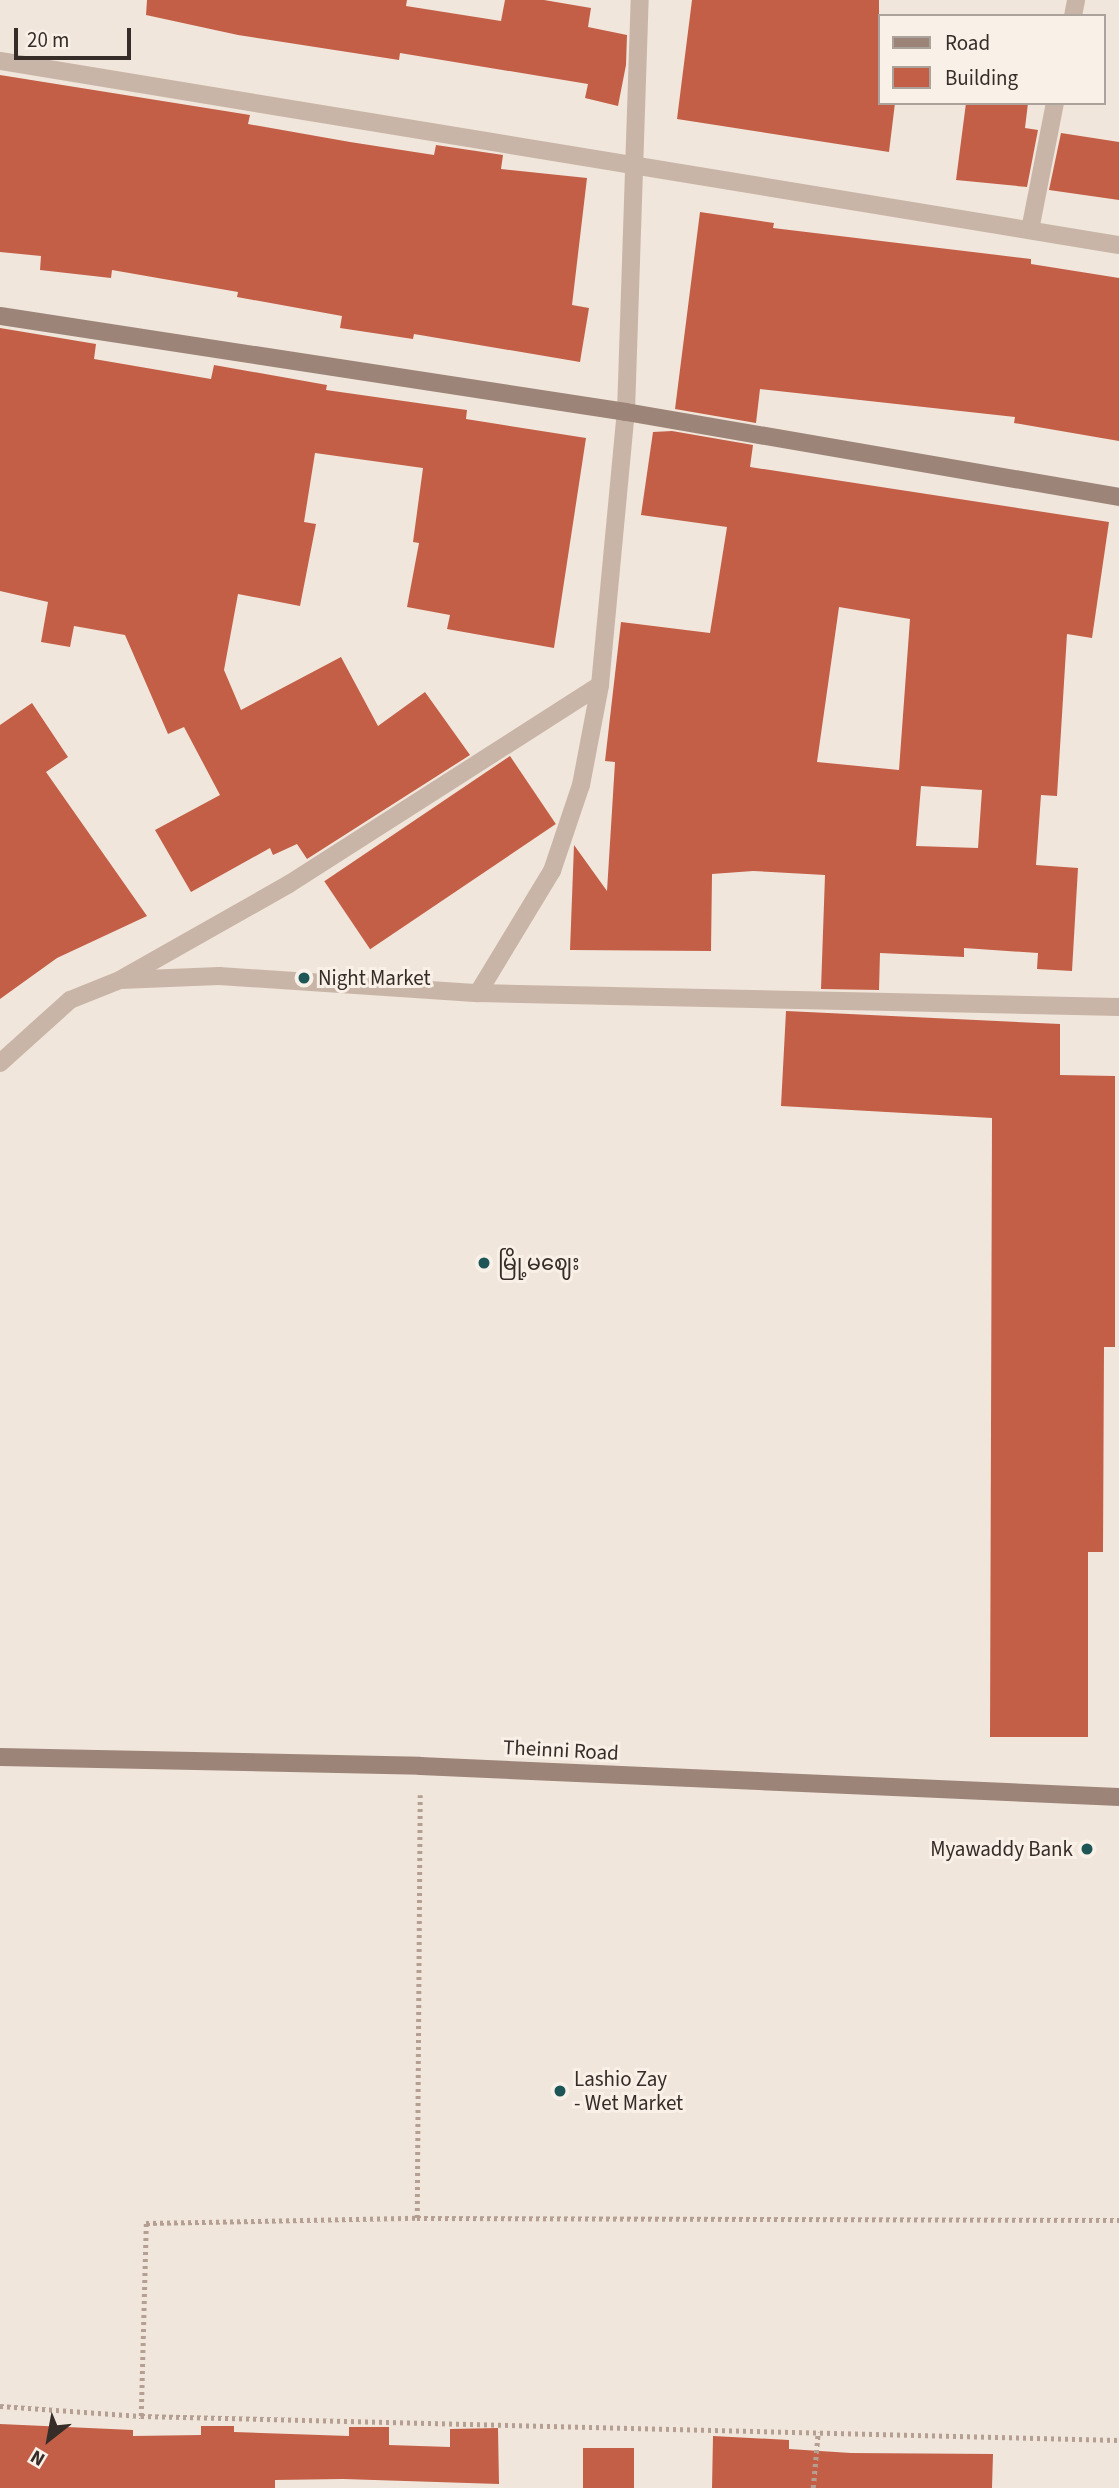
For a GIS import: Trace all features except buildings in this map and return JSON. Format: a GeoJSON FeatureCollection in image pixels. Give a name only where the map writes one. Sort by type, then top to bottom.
{"type":"FeatureCollection","features":[{"type":"Feature","properties":{"kind":"main road"},"geometry":{"type":"LineString","coordinates":[[0,316],[626,412],[1119,497]]}},
{"type":"Feature","properties":{"kind":"main road","name":"Theinni Road"},"geometry":{"type":"LineString","coordinates":[[0,1757],[420,1766],[1119,1797]]}},
{"type":"Feature","properties":{"kind":"street"},"geometry":{"type":"LineString","coordinates":[[478,993],[552,871],[581,785],[600,685],[626,412],[640,0]]}},
{"type":"Feature","properties":{"kind":"street"},"geometry":{"type":"LineString","coordinates":[[0,61],[1119,244]]}},
{"type":"Feature","properties":{"kind":"street"},"geometry":{"type":"LineString","coordinates":[[1030,230],[1055,105]]}},
{"type":"Feature","properties":{"kind":"street"},"geometry":{"type":"LineString","coordinates":[[0,1063],[70,999],[120,980],[289,884],[600,685]]}},
{"type":"Feature","properties":{"kind":"street"},"geometry":{"type":"LineString","coordinates":[[120,980],[219,976],[478,993],[1119,1007]]}},
{"type":"Feature","properties":{"kind":"path"},"geometry":{"type":"LineString","coordinates":[[417,2218],[420,1766]]}},
{"type":"Feature","properties":{"kind":"path"},"geometry":{"type":"LineString","coordinates":[[141,2416],[146,2223],[417,2218],[1119,2220]]}},
{"type":"Feature","properties":{"kind":"path"},"geometry":{"type":"LineString","coordinates":[[0,2406],[141,2416],[1119,2440]]}},
{"type":"Feature","properties":{"kind":"path"},"geometry":{"type":"LineString","coordinates":[[813,2488],[818,2432]]}},
{"type":"Feature","properties":{"kind":"place","name":"Night Market"},"geometry":{"type":"Point","coordinates":[304,978]}},
{"type":"Feature","properties":{"kind":"place","name":"မြို့မဈေး"},"geometry":{"type":"Point","coordinates":[484,1263]}},
{"type":"Feature","properties":{"kind":"place","name":"Myawaddy Bank"},"geometry":{"type":"Point","coordinates":[1087,1849]}},
{"type":"Feature","properties":{"kind":"place","name":"Lashio Zay - Wet Market"},"geometry":{"type":"Point","coordinates":[560,2091]}}]}
